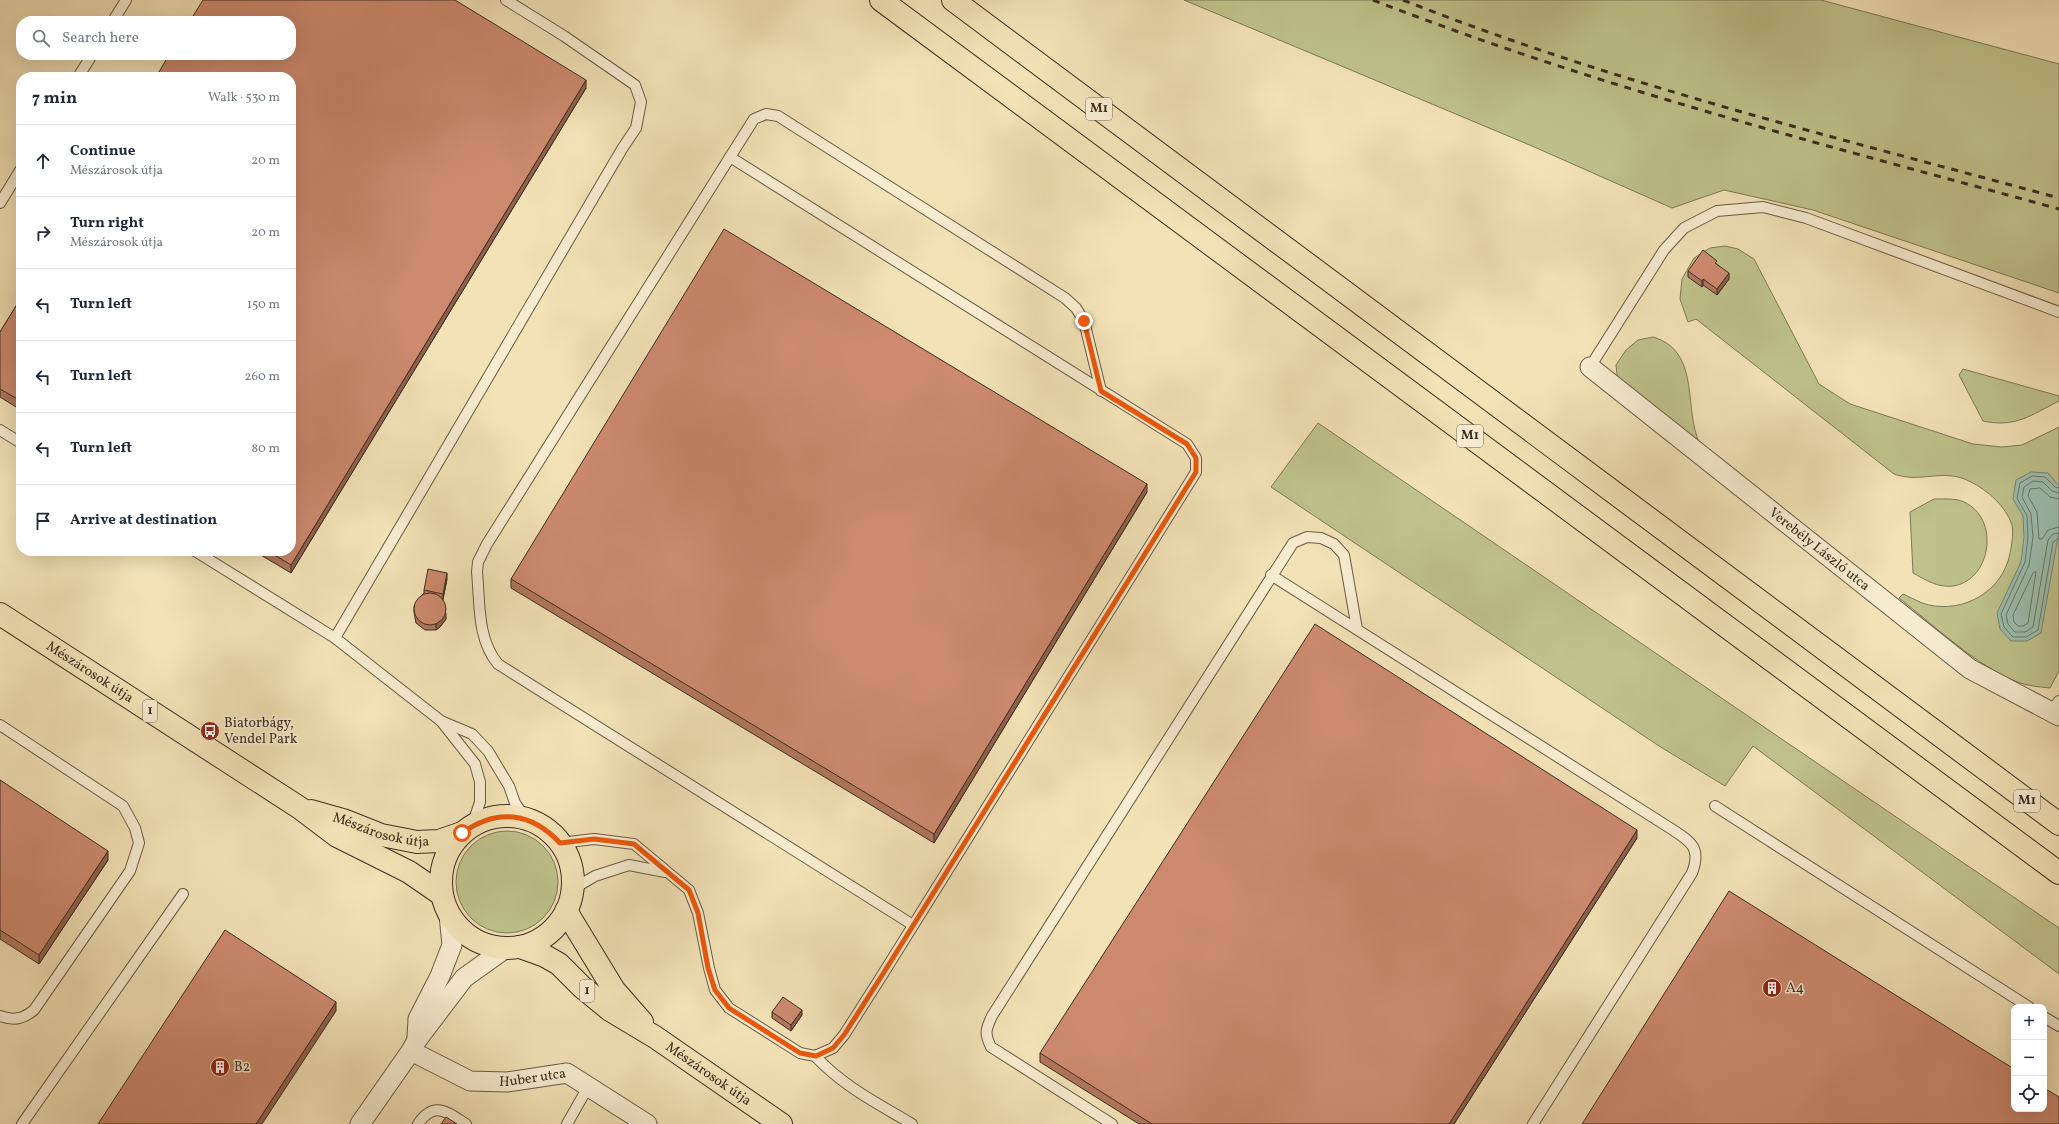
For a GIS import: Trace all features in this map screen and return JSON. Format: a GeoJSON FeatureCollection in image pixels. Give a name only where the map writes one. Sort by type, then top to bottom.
{"type":"FeatureCollection","features":[{"type":"Feature","properties":{"kind":"main road","name":"M1"},"geometry":{"type":"LineString","coordinates":[[881,0],[2059,873]]}},
{"type":"Feature","properties":{"kind":"main road","name":"M1"},"geometry":{"type":"LineString","coordinates":[[953,0],[2059,824]]}},
{"type":"Feature","properties":{"kind":"main road","name":"Mészárosok útja"},"geometry":{"type":"LineString","coordinates":[[0,614],[300,808],[336,836],[409,872],[442,894]]}},
{"type":"Feature","properties":{"kind":"main road"},"geometry":{"type":"LineString","coordinates":[[1996,778],[2059,809]]}},
{"type":"Feature","properties":{"kind":"main road","name":"Mészárosok útja"},"geometry":{"type":"LineString","coordinates":[[300,808],[343,820],[381,834],[417,842],[439,841],[498,817],[512,816],[526,819],[545,829],[560,843],[571,865],[573,889],[566,911],[558,924],[547,935],[534,942],[513,948]]}},
{"type":"Feature","properties":{"kind":"main road","name":"Mészárosok útja"},"geometry":{"type":"LineString","coordinates":[[467,830],[451,846],[444,861],[440,878],[442,894],[449,915],[457,926],[467,935],[479,942],[545,956],[559,964],[582,987],[610,1010],[655,1037],[781,1124]]}},
{"type":"Feature","properties":{"kind":"main road","name":"Mészárosok útja"},"geometry":{"type":"LineString","coordinates":[[566,911],[614,990],[655,1037]]}},
{"type":"Feature","properties":{"kind":"street","name":"Verebély László utca"},"geometry":{"type":"LineString","coordinates":[[1590,367],[1970,669],[2056,710]]}},
{"type":"Feature","properties":{"kind":"street"},"geometry":{"type":"LineString","coordinates":[[414,1046],[418,1020],[440,976],[452,945],[449,915]]}},
{"type":"Feature","properties":{"kind":"street"},"geometry":{"type":"LineString","coordinates":[[360,1124],[414,1046],[464,978],[513,948]]}},
{"type":"Feature","properties":{"kind":"street","name":"Huber utca"},"geometry":{"type":"LineString","coordinates":[[414,1046],[470,1081],[508,1082],[567,1074],[647,1124]]}},
{"type":"Feature","properties":{"kind":"lane"},"geometry":{"type":"LineString","coordinates":[[116,16],[126,0]]}},
{"type":"Feature","properties":{"kind":"lane"},"geometry":{"type":"LineString","coordinates":[[335,638],[622,149],[636,128],[641,102],[635,85],[564,36],[506,0]]}},
{"type":"Feature","properties":{"kind":"lane"},"geometry":{"type":"LineString","coordinates":[[81,72],[89,60]]}},
{"type":"Feature","properties":{"kind":"lane"},"geometry":{"type":"LineString","coordinates":[[913,925],[498,664],[491,655],[484,640],[477,572],[478,562],[487,544],[754,119],[766,114],[778,116],[1065,298],[1076,308],[1084,321],[1101,391]]}},
{"type":"Feature","properties":{"kind":"lane"},"geometry":{"type":"LineString","coordinates":[[560,843],[594,839],[634,844],[689,890],[698,913],[708,968],[715,990],[729,1008],[800,1053],[816,1056],[833,1048],[844,1035],[1196,472],[1196,458],[1187,444],[730,157]]}},
{"type":"Feature","properties":{"kind":"lane"},"geometry":{"type":"LineString","coordinates":[[0,203],[16,177]]}},
{"type":"Feature","properties":{"kind":"lane"},"geometry":{"type":"LineString","coordinates":[[1590,367],[1664,250],[1684,228],[1717,211],[1763,207],[1806,218],[2059,312]]}},
{"type":"Feature","properties":{"kind":"lane"},"geometry":{"type":"LineString","coordinates":[[0,430],[16,440]]}},
{"type":"Feature","properties":{"kind":"lane"},"geometry":{"type":"LineString","coordinates":[[1112,1124],[991,1047],[986,1037],[987,1028],[1271,575],[1293,543],[1307,537],[1321,538],[1334,544],[1344,555],[1357,629]]}},
{"type":"Feature","properties":{"kind":"lane"},"geometry":{"type":"LineString","coordinates":[[203,556],[335,638],[441,722],[475,764],[480,782],[480,802],[467,830]]}},
{"type":"Feature","properties":{"kind":"lane"},"geometry":{"type":"LineString","coordinates":[[1271,575],[1670,828],[1690,841],[1696,851],[1696,862],[1692,873],[1533,1124]]}},
{"type":"Feature","properties":{"kind":"lane"},"geometry":{"type":"LineString","coordinates":[[441,722],[472,734],[488,751],[509,786],[515,803],[526,819]]}},
{"type":"Feature","properties":{"kind":"lane"},"geometry":{"type":"LineString","coordinates":[[0,725],[123,806],[135,828],[139,843],[130,871],[34,1010],[27,1016],[18,1019],[9,1019],[0,1016]]}},
{"type":"Feature","properties":{"kind":"lane"},"geometry":{"type":"LineString","coordinates":[[1715,806],[2024,1004]]}},
{"type":"Feature","properties":{"kind":"lane"},"geometry":{"type":"LineString","coordinates":[[573,889],[595,876],[629,865],[669,873]]}},
{"type":"Feature","properties":{"kind":"lane"},"geometry":{"type":"LineString","coordinates":[[22,1124],[183,894]]}},
{"type":"Feature","properties":{"kind":"lane"},"geometry":{"type":"LineString","coordinates":[[2047,1018],[2059,1026]]}},
{"type":"Feature","properties":{"kind":"lane"},"geometry":{"type":"LineString","coordinates":[[816,1056],[834,1075],[912,1124]]}},
{"type":"Feature","properties":{"kind":"lane"},"geometry":{"type":"LineString","coordinates":[[567,1124],[588,1087]]}},
{"type":"Feature","properties":{"kind":"lane"},"geometry":{"type":"LineString","coordinates":[[418,1124],[425,1114],[435,1110],[447,1112],[466,1124]]}},
{"type":"Feature","properties":{"kind":"green space"},"geometry":{"type":"Polygon","coordinates":[[[1184,0],[1821,0],[2059,64],[2059,293],[1813,210],[1724,190],[1672,208],[1532,146],[1184,0]]]}},
{"type":"Feature","properties":{"kind":"green space"},"geometry":{"type":"Polygon","coordinates":[[[1725,246],[1738,249],[1754,259],[1819,384],[1850,404],[1973,444],[2002,447],[2022,445],[2059,427],[2059,671],[2050,688],[2020,683],[1988,667],[1957,645],[1899,598],[1903,594],[1922,603],[1935,606],[1949,606],[1974,600],[1995,584],[2003,573],[2008,561],[2013,533],[2009,518],[2001,505],[1977,485],[1961,478],[1951,476],[1904,477],[1894,474],[1696,319],[1688,322],[1680,299],[1682,279],[1694,258],[1710,248],[1725,246]]]}},
{"type":"Feature","properties":{"kind":"green space"},"geometry":{"type":"Polygon","coordinates":[[[1653,337],[1667,344],[1677,353],[1684,365],[1697,437],[1710,457],[1618,384],[1616,365],[1626,350],[1638,340],[1653,337]]]}},
{"type":"Feature","properties":{"kind":"green space"},"geometry":{"type":"Polygon","coordinates":[[[1963,369],[2059,396],[2059,401],[2023,419],[2005,423],[1983,421],[1959,375],[1963,369]]]}},
{"type":"Feature","properties":{"kind":"green space"},"geometry":{"type":"Polygon","coordinates":[[[1318,423],[2059,928],[2059,974],[1753,746],[1725,786],[1659,746],[1271,487],[1318,423]]]}},
{"type":"Feature","properties":{"kind":"green space"},"geometry":{"type":"Polygon","coordinates":[[[1934,499],[1953,499],[1964,502],[1975,510],[1983,521],[1987,534],[1987,548],[1983,561],[1976,573],[1966,581],[1953,586],[1937,585],[1913,573],[1910,512],[1934,499]]]}},
{"type":"Feature","properties":{"kind":"green space"},"geometry":{"type":"Polygon","coordinates":[[[507,831],[517,832],[536,839],[550,853],[557,872],[557,892],[550,911],[536,925],[517,932],[507,933],[497,932],[478,925],[464,911],[457,892],[456,882],[457,872],[464,853],[478,839],[497,832],[507,831]]]}},
{"type":"Feature","properties":{"kind":"water"},"geometry":{"type":"Polygon","coordinates":[[[2031,472],[2048,473],[2059,486],[2059,531],[2041,633],[2027,641],[2011,641],[2000,629],[1997,613],[2021,562],[2024,537],[2023,516],[2013,499],[2016,480],[2031,472]]]}},
{"type":"Feature","properties":{"kind":"building"},"geometry":{"type":"Polygon","coordinates":[[[203,0],[455,0],[586,80],[291,565],[276,556],[296,556],[296,72],[159,72],[166,60],[296,60],[296,16],[193,16],[203,0]]]}},
{"type":"Feature","properties":{"kind":"building"},"geometry":{"type":"Polygon","coordinates":[[[724,229],[1147,484],[934,834],[511,579],[724,229]]]}},
{"type":"Feature","properties":{"kind":"building"},"geometry":{"type":"Polygon","coordinates":[[[1703,250],[1717,261],[1715,263],[1729,273],[1717,289],[1688,271],[1703,250]]]}},
{"type":"Feature","properties":{"kind":"building"},"geometry":{"type":"Polygon","coordinates":[[[16,306],[16,398],[0,389],[0,332],[16,306]]]}},
{"type":"Feature","properties":{"kind":"building"},"geometry":{"type":"Polygon","coordinates":[[[428,569],[447,573],[443,594],[424,590],[428,569]]]}},
{"type":"Feature","properties":{"kind":"building"},"geometry":{"type":"Polygon","coordinates":[[[427,593],[433,593],[443,600],[446,609],[445,615],[439,622],[433,625],[427,625],[417,618],[414,612],[414,606],[421,596],[427,593]]]}},
{"type":"Feature","properties":{"kind":"building"},"geometry":{"type":"Polygon","coordinates":[[[1315,624],[1637,830],[1449,1124],[1152,1124],[1040,1053],[1315,624]]]}},
{"type":"Feature","properties":{"kind":"building"},"geometry":{"type":"Polygon","coordinates":[[[0,780],[108,851],[39,955],[0,930],[0,780]]]}},
{"type":"Feature","properties":{"kind":"building","name":"A4"},"geometry":{"type":"Polygon","coordinates":[[[1729,891],[2011,1067],[2011,1112],[2047,1112],[2047,1090],[2059,1097],[2059,1124],[1582,1124],[1729,891]]]}},
{"type":"Feature","properties":{"kind":"building","name":"B2"},"geometry":{"type":"Polygon","coordinates":[[[225,930],[336,1002],[256,1124],[98,1124],[225,930]]]}},
{"type":"Feature","properties":{"kind":"building"},"geometry":{"type":"Polygon","coordinates":[[[783,997],[802,1010],[791,1025],[772,1012],[783,997]]]}},
{"type":"Feature","properties":{"kind":"building"},"geometry":{"type":"Polygon","coordinates":[[[446,1117],[457,1124],[441,1124],[446,1117]]]}},
{"type":"Feature","properties":{"kind":"railway"},"geometry":{"type":"LineString","coordinates":[[1373,0],[1457,31],[1627,88],[1713,114],[2059,209]]}},
{"type":"Feature","properties":{"kind":"railway"},"geometry":{"type":"LineString","coordinates":[[1403,0],[1483,30],[1646,84],[1811,131],[2059,198]]}},
{"type":"Feature","properties":{"kind":"place","name":"Biatorbágy, Vendel Park"},"geometry":{"type":"Point","coordinates":[210,731]}},
{"type":"Feature","properties":{"kind":"place","name":"A4"},"geometry":{"type":"Point","coordinates":[1772,988]}},
{"type":"Feature","properties":{"kind":"place","name":"B2"},"geometry":{"type":"Point","coordinates":[220,1067]}},
{"type":"Feature","properties":{"kind":"route"},"geometry":{"type":"LineString","coordinates":[[462,833],[484,820],[512,816],[526,819],[539,825],[551,833],[560,843],[594,839],[634,844],[689,890],[698,913],[708,968],[715,990],[729,1008],[800,1053],[816,1056],[833,1048],[844,1035],[881,977],[1196,472],[1196,458],[1187,444],[1101,391],[1084,321]]}}]}
